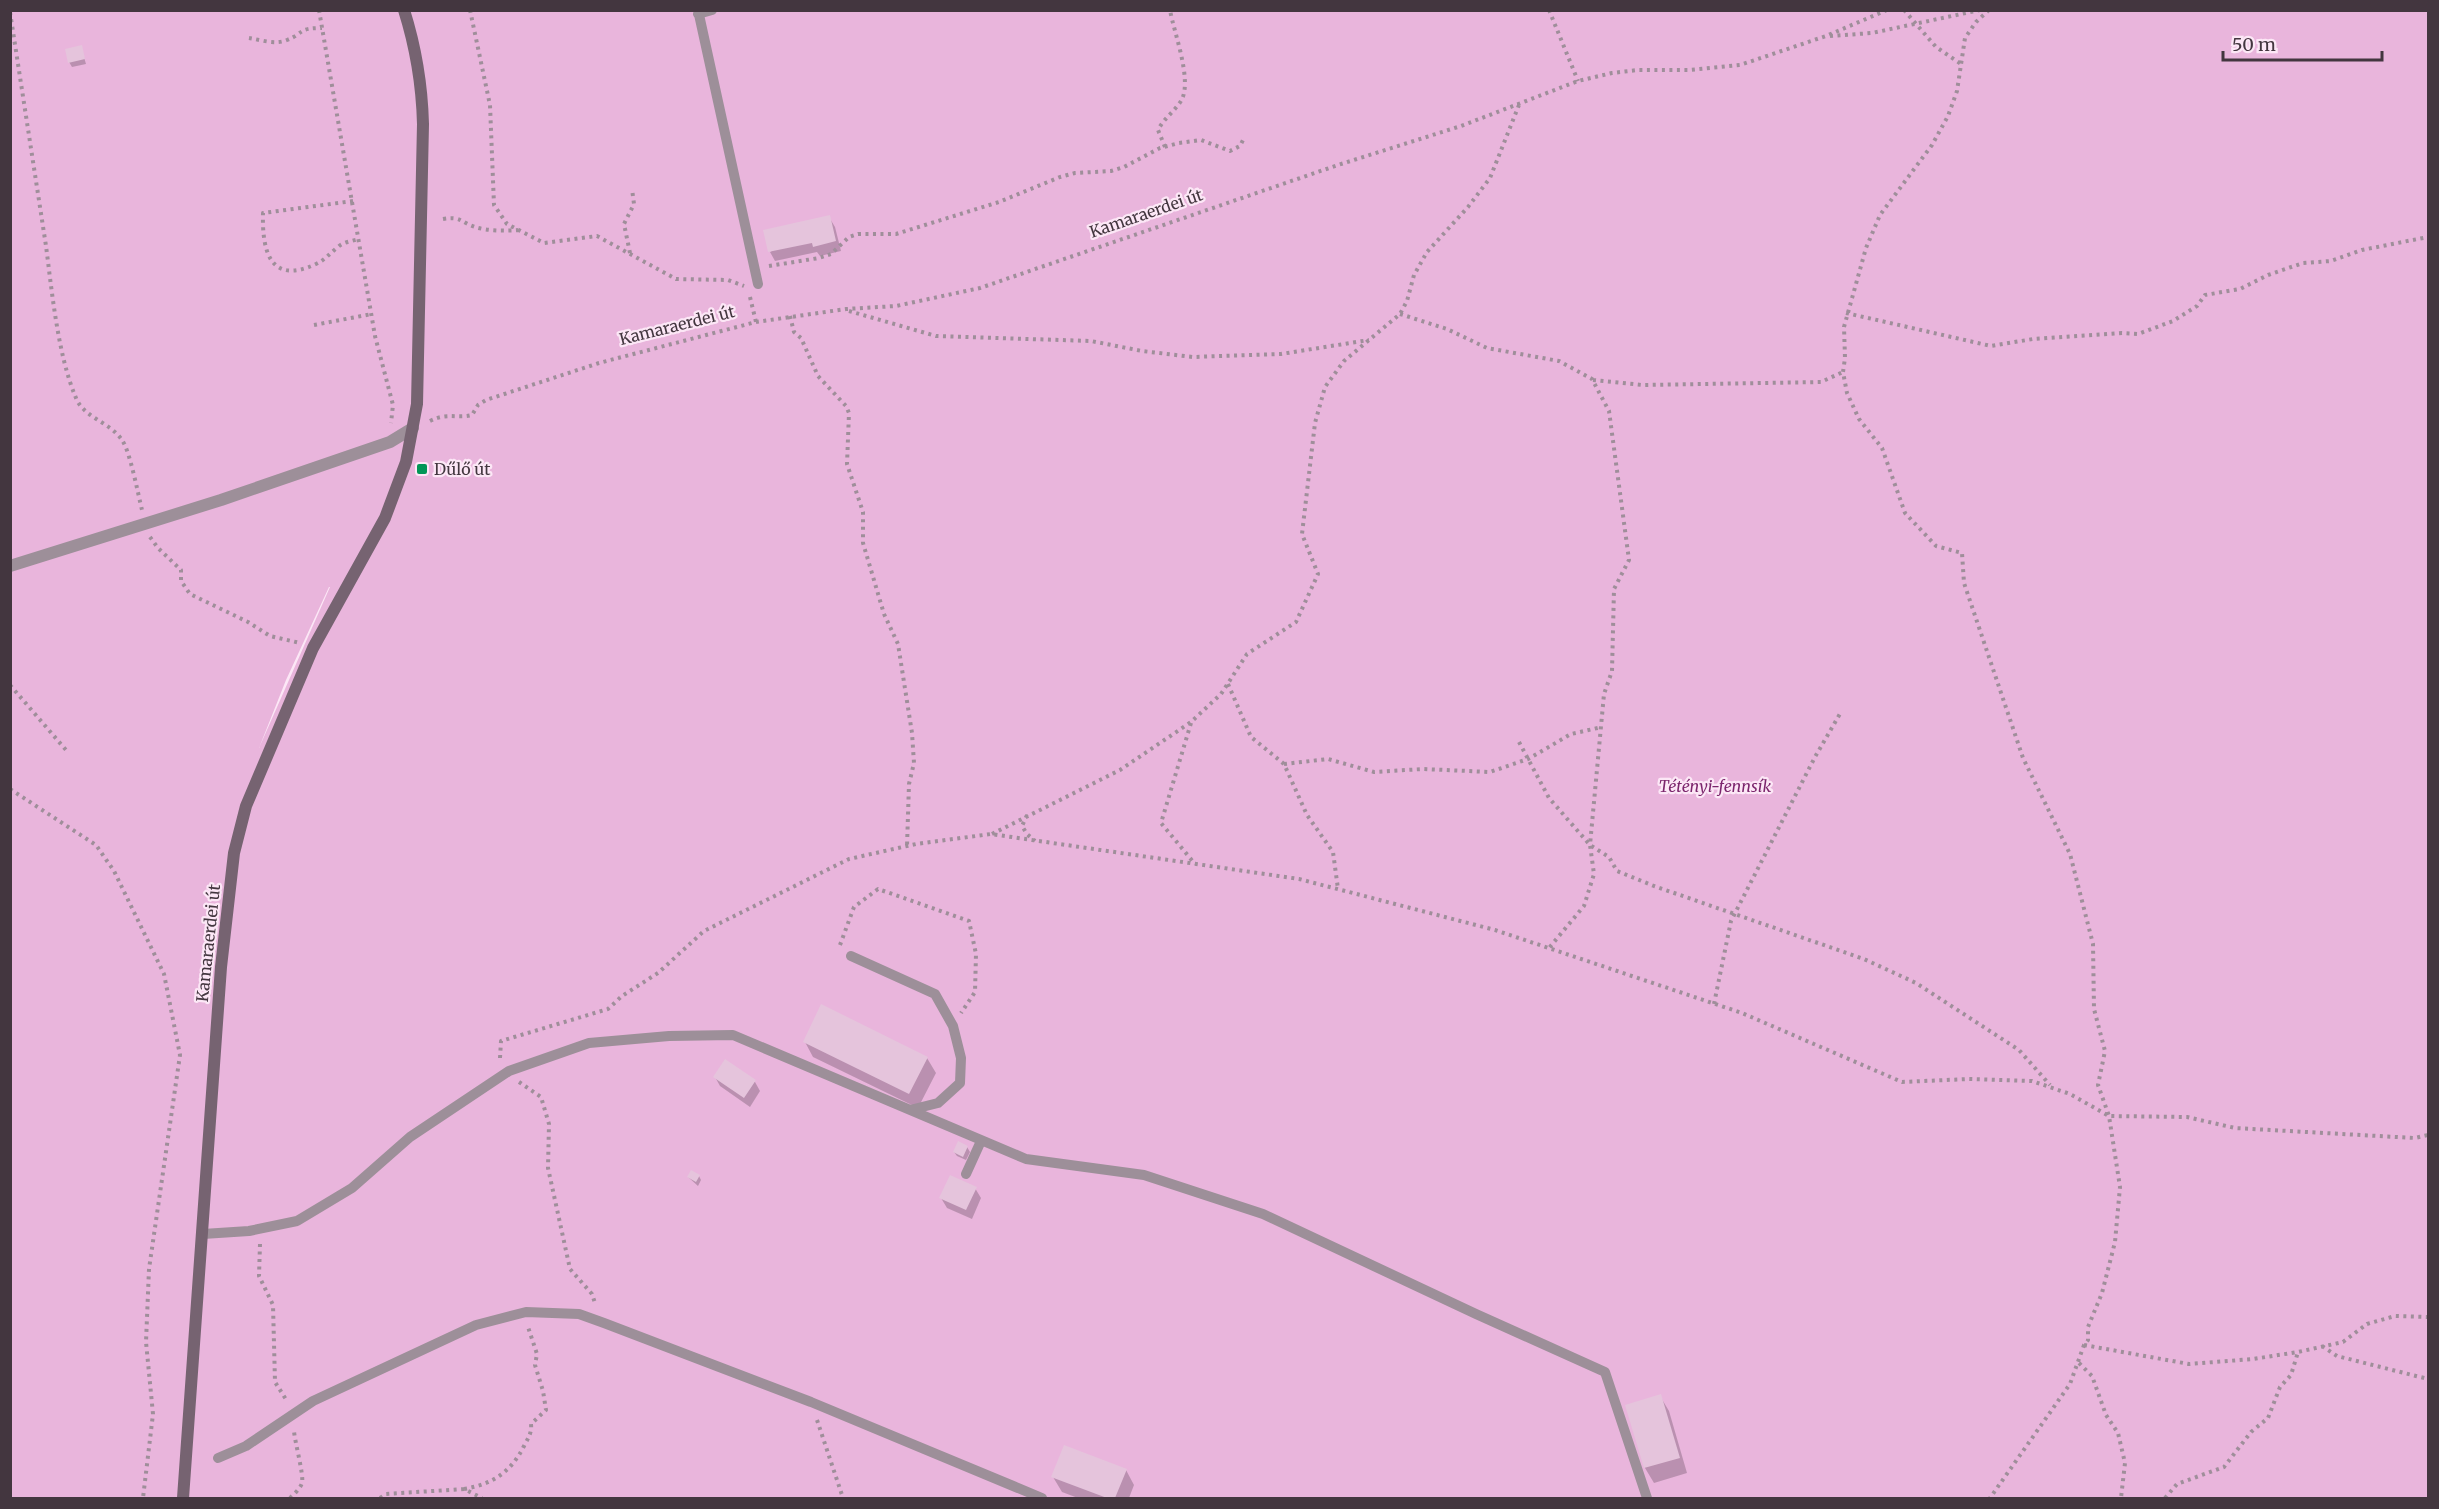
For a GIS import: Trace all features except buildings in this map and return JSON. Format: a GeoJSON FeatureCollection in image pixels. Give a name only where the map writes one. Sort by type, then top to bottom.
{"type":"FeatureCollection","features":[{"type":"Feature","properties":{"kind":"street","name":"Kamaraerdei út"},"geometry":{"type":"LineString","coordinates":[[183,1498],[221,968],[234,853],[246,806],[313,648],[385,518],[406,462],[417,404],[421,314],[422,86],[404,10]]}},
{"type":"Feature","properties":{"kind":"street"},"geometry":{"type":"LineString","coordinates":[[10,566],[390,442],[413,428]]}},
{"type":"Feature","properties":{"kind":"lane"},"geometry":{"type":"LineString","coordinates":[[712,10],[698,12],[757,279]]}},
{"type":"Feature","properties":{"kind":"lane"},"geometry":{"type":"LineString","coordinates":[[851,956],[935,994],[953,1026],[961,1058],[960,1083],[938,1103],[910,1110]]}},
{"type":"Feature","properties":{"kind":"lane"},"geometry":{"type":"LineString","coordinates":[[203,1234],[261,1228],[297,1221],[352,1188],[410,1137],[509,1071],[589,1043],[669,1036],[733,1035],[1026,1159],[1144,1175],[1263,1214],[1605,1372],[1647,1498]]}},
{"type":"Feature","properties":{"kind":"lane"},"geometry":{"type":"LineString","coordinates":[[966,1174],[981,1141]]}},
{"type":"Feature","properties":{"kind":"lane"},"geometry":{"type":"LineString","coordinates":[[218,1458],[246,1446],[313,1401],[476,1325],[526,1312],[579,1314],[811,1402],[1042,1498]]}},
{"type":"Feature","properties":{"kind":"path"},"geometry":{"type":"LineString","coordinates":[[319,10],[372,314],[393,405],[390,431]]}},
{"type":"Feature","properties":{"kind":"path"},"geometry":{"type":"LineString","coordinates":[[470,10],[490,105],[494,205],[507,224],[544,243],[597,236],[676,279],[728,280],[753,290],[750,302],[756,322]]}},
{"type":"Feature","properties":{"kind":"path"},"geometry":{"type":"LineString","coordinates":[[1166,147],[1158,130],[1163,119],[1182,100],[1186,86],[1170,10]]}},
{"type":"Feature","properties":{"kind":"path"},"geometry":{"type":"LineString","coordinates":[[1549,10],[1578,81]]}},
{"type":"Feature","properties":{"kind":"path","name":"Kamaraerdei út"},"geometry":{"type":"LineString","coordinates":[[413,428],[437,417],[453,414],[465,417],[472,415],[478,405],[486,400],[599,363],[756,322],[846,309],[896,306],[980,288],[1327,168],[1461,126],[1578,81],[1638,70],[1706,70],[1740,65],[1826,36],[1887,10]]}},
{"type":"Feature","properties":{"kind":"path"},"geometry":{"type":"LineString","coordinates":[[1904,10],[1936,47],[1950,59],[1961,64]]}},
{"type":"Feature","properties":{"kind":"path"},"geometry":{"type":"LineString","coordinates":[[1826,36],[1872,33],[1980,10]]}},
{"type":"Feature","properties":{"kind":"path"},"geometry":{"type":"LineString","coordinates":[[1989,10],[1976,22],[1965,38],[1957,91],[1948,116],[1932,145],[1880,214],[1866,248],[1846,313],[1843,372],[1847,393],[1859,419],[1882,448],[1905,513],[1936,546],[1962,553],[1964,583],[2023,758],[2070,854],[2093,944],[2094,1009],[2105,1051],[2098,1085],[2109,1116],[2120,1187],[2115,1242],[2102,1293],[2088,1327],[2088,1340],[2084,1345],[2070,1384],[1990,1498]]}},
{"type":"Feature","properties":{"kind":"path"},"geometry":{"type":"LineString","coordinates":[[10,12],[51,280],[64,356],[76,399],[82,408],[122,440],[148,534],[158,548],[181,570],[181,581],[190,594],[248,622],[270,636],[313,648]]}},
{"type":"Feature","properties":{"kind":"path"},"geometry":{"type":"LineString","coordinates":[[249,38],[279,42],[308,28],[322,28]]}},
{"type":"Feature","properties":{"kind":"path"},"geometry":{"type":"LineString","coordinates":[[991,834],[1119,770],[1191,722],[1221,694],[1247,654],[1296,622],[1318,574],[1302,534],[1314,423],[1325,387],[1344,361],[1400,314],[1407,301],[1414,275],[1427,252],[1468,207],[1490,178],[1519,105]]}},
{"type":"Feature","properties":{"kind":"path"},"geometry":{"type":"LineString","coordinates":[[757,279],[769,266],[831,254],[849,237],[858,234],[896,234],[999,202],[1060,177],[1075,173],[1118,169],[1166,147],[1190,141],[1201,140],[1230,151],[1240,146],[1243,140]]}},
{"type":"Feature","properties":{"kind":"path"},"geometry":{"type":"LineString","coordinates":[[630,254],[624,224],[634,204],[632,189]]}},
{"type":"Feature","properties":{"kind":"path"},"geometry":{"type":"LineString","coordinates":[[353,201],[262,213],[262,240],[267,255],[274,263],[284,269],[295,270],[316,264],[327,258],[339,245],[359,239]]}},
{"type":"Feature","properties":{"kind":"path"},"geometry":{"type":"LineString","coordinates":[[443,219],[455,217],[476,228],[500,232],[519,230]]}},
{"type":"Feature","properties":{"kind":"path"},"geometry":{"type":"LineString","coordinates":[[1846,313],[1991,346],[2033,339],[2138,334],[2173,321],[2197,306],[2205,295],[2240,289],[2268,275],[2303,263],[2331,261],[2362,250],[2428,237]]}},
{"type":"Feature","properties":{"kind":"path"},"geometry":{"type":"LineString","coordinates":[[846,309],[936,336],[1092,341],[1142,351],[1194,357],[1281,354],[1370,340]]}},
{"type":"Feature","properties":{"kind":"path"},"geometry":{"type":"LineString","coordinates":[[314,325],[372,314]]}},
{"type":"Feature","properties":{"kind":"path"},"geometry":{"type":"LineString","coordinates":[[1400,314],[1447,329],[1487,348],[1559,361],[1592,380],[1642,385],[1821,382],[1843,372]]}},
{"type":"Feature","properties":{"kind":"path"},"geometry":{"type":"LineString","coordinates":[[790,316],[794,332],[801,338],[818,376],[846,406],[849,413],[847,464],[863,512],[863,543],[884,614],[898,644],[912,733],[914,763],[909,784],[907,846]]}},
{"type":"Feature","properties":{"kind":"path"},"geometry":{"type":"LineString","coordinates":[[1549,948],[1584,906],[1594,874],[1590,845],[1605,694],[1612,671],[1614,589],[1629,560],[1609,411],[1592,380]]}},
{"type":"Feature","properties":{"kind":"path"},"geometry":{"type":"LineString","coordinates":[[1228,683],[1251,738],[1284,764],[1306,815],[1333,852],[1338,889]]}},
{"type":"Feature","properties":{"kind":"path"},"geometry":{"type":"LineString","coordinates":[[10,685],[66,750]]}},
{"type":"Feature","properties":{"kind":"path"},"geometry":{"type":"LineString","coordinates":[[1714,1004],[1731,921],[1815,757],[1841,712]]}},
{"type":"Feature","properties":{"kind":"path"},"geometry":{"type":"LineString","coordinates":[[1191,722],[1161,823],[1195,864]]}},
{"type":"Feature","properties":{"kind":"path"},"geometry":{"type":"LineString","coordinates":[[1284,764],[1328,759],[1374,772],[1423,769],[1490,772],[1528,759],[1571,734],[1602,727]]}},
{"type":"Feature","properties":{"kind":"path"},"geometry":{"type":"LineString","coordinates":[[1519,742],[1549,798],[1590,845],[1608,857],[1617,871],[1864,959],[1916,983],[2019,1050],[2050,1085]]}},
{"type":"Feature","properties":{"kind":"path"},"geometry":{"type":"LineString","coordinates":[[10,789],[96,845],[114,871],[164,974],[180,1055],[149,1269],[146,1342],[153,1414],[143,1498]]}},
{"type":"Feature","properties":{"kind":"path"},"geometry":{"type":"LineString","coordinates":[[1027,815],[1022,826],[1027,834],[1037,842]]}},
{"type":"Feature","properties":{"kind":"path"},"geometry":{"type":"LineString","coordinates":[[604,1323],[591,1294],[570,1269],[548,1168],[549,1124],[541,1097],[524,1087],[499,1060],[501,1041],[608,1009],[622,996],[658,973],[704,931],[849,859],[907,846],[991,834],[1299,879],[1495,930],[1742,1013],[1902,1082],[2032,1081],[2050,1085],[2109,1116],[2187,1117],[2235,1128],[2415,1138],[2428,1136]]}},
{"type":"Feature","properties":{"kind":"path"},"geometry":{"type":"LineString","coordinates":[[851,956],[840,946],[854,907],[878,889],[969,921],[976,954],[975,992],[953,1026]]}},
{"type":"Feature","properties":{"kind":"path"},"geometry":{"type":"LineString","coordinates":[[261,1228],[259,1276],[273,1305],[275,1382],[294,1412],[295,1444],[302,1477],[302,1484],[290,1498]]}},
{"type":"Feature","properties":{"kind":"path"},"geometry":{"type":"LineString","coordinates":[[380,1498],[386,1494],[464,1490],[492,1482],[504,1474],[520,1456],[530,1435],[531,1424],[546,1410],[535,1365],[537,1354],[526,1324],[526,1312]]}},
{"type":"Feature","properties":{"kind":"path"},"geometry":{"type":"LineString","coordinates":[[2084,1345],[2188,1364],[2253,1359],[2343,1342],[2367,1324],[2395,1316],[2428,1317]]}},
{"type":"Feature","properties":{"kind":"path"},"geometry":{"type":"LineString","coordinates":[[2322,1346],[2337,1356],[2428,1379]]}},
{"type":"Feature","properties":{"kind":"path"},"geometry":{"type":"LineString","coordinates":[[2164,1498],[2177,1484],[2224,1467],[2251,1432],[2268,1418],[2280,1387],[2291,1375],[2298,1352]]}},
{"type":"Feature","properties":{"kind":"path"},"geometry":{"type":"LineString","coordinates":[[2079,1363],[2092,1376],[2106,1415],[2118,1433],[2125,1463],[2121,1498]]}},
{"type":"Feature","properties":{"kind":"path"},"geometry":{"type":"LineString","coordinates":[[811,1402],[843,1498]]}},
{"type":"Feature","properties":{"kind":"path"},"geometry":{"type":"LineString","coordinates":[[464,1490],[482,1498]]}},
{"type":"Feature","properties":{"kind":"green space","name":"Tétényi-fennsík"},"geometry":{"type":"Polygon","coordinates":[[[10,11],[2428,11],[2428,1498],[11,1498],[10,11]],[[330,587],[286,680],[259,748],[330,587]]]}},
{"type":"Feature","properties":{"kind":"place","name":"Dűlő út"},"geometry":{"type":"Point","coordinates":[422,469]}}]}
